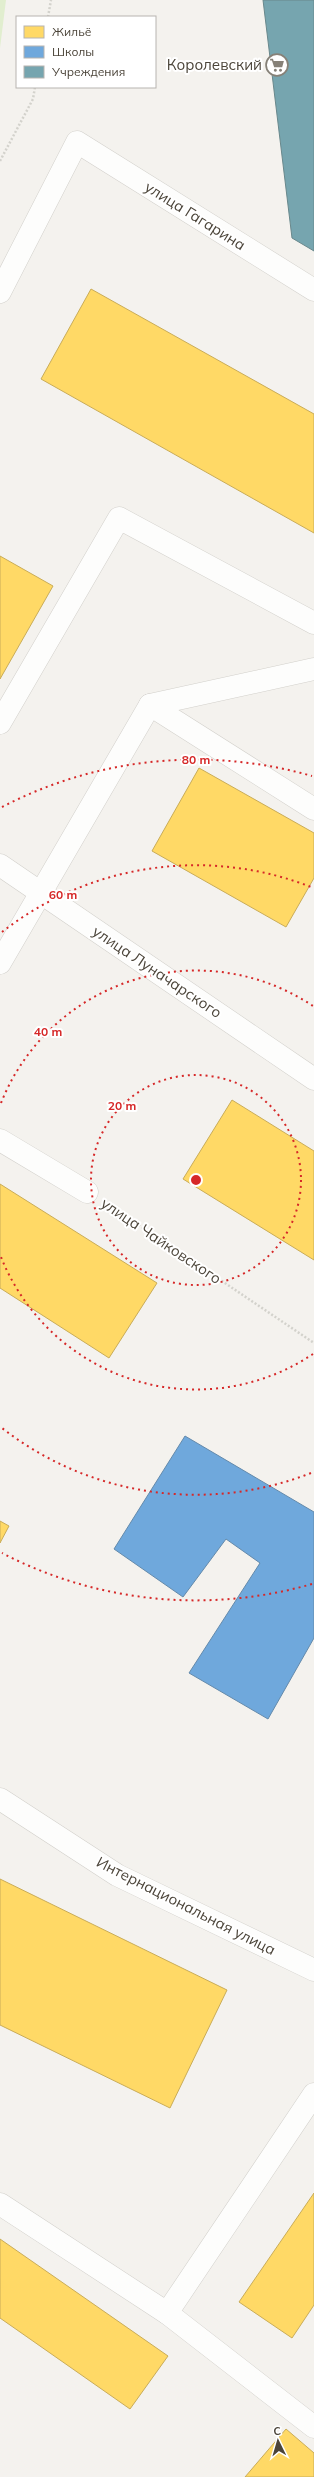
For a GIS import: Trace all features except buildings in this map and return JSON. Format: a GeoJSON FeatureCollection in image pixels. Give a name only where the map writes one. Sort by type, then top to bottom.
{"type":"FeatureCollection","features":[{"type":"Feature","properties":{"kind":"street","name":"улица Гагарина"},"geometry":{"type":"LineString","coordinates":[[0,292],[77,142],[314,290]]}},
{"type":"Feature","properties":{"kind":"street"},"geometry":{"type":"LineString","coordinates":[[0,723],[119,518],[314,623]]}},
{"type":"Feature","properties":{"kind":"street"},"geometry":{"type":"LineString","coordinates":[[0,963],[150,706],[314,669]]}},
{"type":"Feature","properties":{"kind":"street"},"geometry":{"type":"LineString","coordinates":[[150,706],[314,809]]}},
{"type":"Feature","properties":{"kind":"street","name":"улица Луначарского"},"geometry":{"type":"LineString","coordinates":[[0,865],[314,1079]]}},
{"type":"Feature","properties":{"kind":"street"},"geometry":{"type":"LineString","coordinates":[[0,1140],[87,1192]]}},
{"type":"Feature","properties":{"kind":"street","name":"Интернациональная улица"},"geometry":{"type":"LineString","coordinates":[[0,1799],[117,1875],[314,1970]]}},
{"type":"Feature","properties":{"kind":"street"},"geometry":{"type":"LineString","coordinates":[[167,2313],[314,2094]]}},
{"type":"Feature","properties":{"kind":"street"},"geometry":{"type":"LineString","coordinates":[[0,2204],[167,2313],[314,2427]]}},
{"type":"Feature","properties":{"kind":"path"},"geometry":{"type":"LineString","coordinates":[[48,16],[51,0]]}},
{"type":"Feature","properties":{"kind":"path"},"geometry":{"type":"LineString","coordinates":[[0,161],[33,99],[35,88]]}},
{"type":"Feature","properties":{"kind":"path","name":"улица Чайковского"},"geometry":{"type":"LineString","coordinates":[[87,1192],[314,1343]]}},
{"type":"Feature","properties":{"kind":"green space"},"geometry":{"type":"Polygon","coordinates":[[[0,0],[6,0],[0,48],[0,0]]]}},
{"type":"Feature","properties":{"kind":"place","name":"Королевский"},"geometry":{"type":"Point","coordinates":[277,65]}}]}
